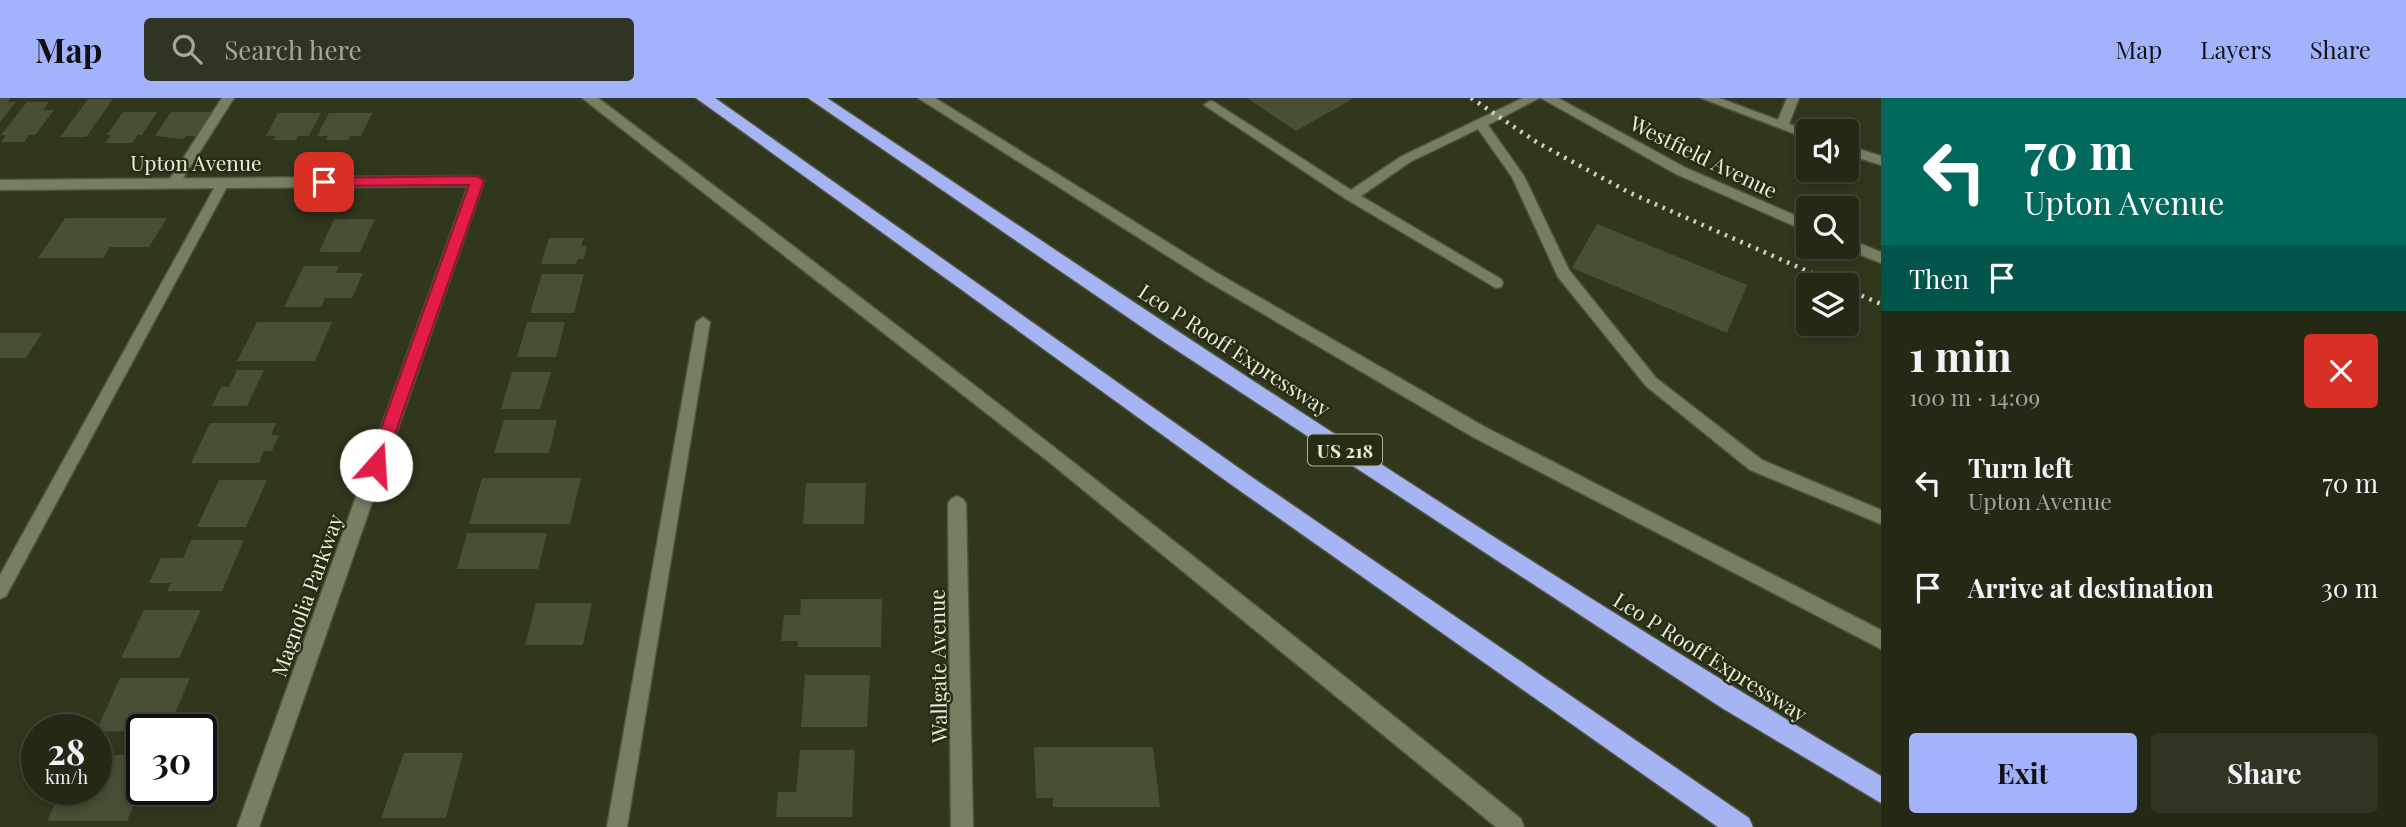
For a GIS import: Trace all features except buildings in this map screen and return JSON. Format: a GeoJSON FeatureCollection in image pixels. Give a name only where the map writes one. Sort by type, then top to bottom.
{"type":"FeatureCollection","features":[{"type":"Feature","properties":{"kind":"highway"},"geometry":{"type":"LineString","coordinates":[[704,98],[1236,477],[1740,827]]}},
{"type":"Feature","properties":{"kind":"highway","name":"Leo P Rooff Expressway"},"geometry":{"type":"LineString","coordinates":[[817,98],[1199,356],[1720,692],[1881,790]]}},
{"type":"Feature","properties":{"kind":"street"},"geometry":{"type":"LineString","coordinates":[[589,98],[1019,428],[1322,668],[1513,827]]}},
{"type":"Feature","properties":{"kind":"street"},"geometry":{"type":"LineString","coordinates":[[925,98],[1212,277],[1479,432],[1881,639]]}},
{"type":"Feature","properties":{"kind":"street","name":"Westfield Avenue"},"geometry":{"type":"LineString","coordinates":[[1548,98],[1681,171],[1796,222]]}},
{"type":"Feature","properties":{"kind":"street","name":"Upton Avenue"},"geometry":{"type":"LineString","coordinates":[[1,186],[477,181]]}},
{"type":"Feature","properties":{"kind":"street","name":"Magnolia Parkway"},"geometry":{"type":"LineString","coordinates":[[248,827],[477,181]]}},
{"type":"Feature","properties":{"kind":"street"},"geometry":{"type":"LineString","coordinates":[[1859,248],[1880,255]]}},
{"type":"Feature","properties":{"kind":"street","name":"Wallgate Avenue"},"geometry":{"type":"LineString","coordinates":[[957,504],[962,827]]}},
{"type":"Feature","properties":{"kind":"lane"},"geometry":{"type":"LineString","coordinates":[[173,183],[228,98]]}},
{"type":"Feature","properties":{"kind":"lane"},"geometry":{"type":"LineString","coordinates":[[1351,196],[1406,159],[1533,98]]}},
{"type":"Feature","properties":{"kind":"lane"},"geometry":{"type":"LineString","coordinates":[[1707,98],[1796,131]]}},
{"type":"Feature","properties":{"kind":"lane"},"geometry":{"type":"LineString","coordinates":[[1782,126],[1793,98]]}},
{"type":"Feature","properties":{"kind":"lane"},"geometry":{"type":"LineString","coordinates":[[1210,105],[1351,196],[1496,283]]}},
{"type":"Feature","properties":{"kind":"lane"},"geometry":{"type":"LineString","coordinates":[[1481,124],[1518,176],[1563,273],[1651,382],[1756,465],[1881,517]]}},
{"type":"Feature","properties":{"kind":"lane"},"geometry":{"type":"LineString","coordinates":[[1859,153],[1881,161]]}},
{"type":"Feature","properties":{"kind":"lane"},"geometry":{"type":"LineString","coordinates":[[0,591],[223,183]]}},
{"type":"Feature","properties":{"kind":"lane"},"geometry":{"type":"LineString","coordinates":[[617,827],[703,322]]}},
{"type":"Feature","properties":{"kind":"railway"},"geometry":{"type":"LineString","coordinates":[[1471,98],[1538,143],[1630,193],[1812,273]]}},
{"type":"Feature","properties":{"kind":"railway"},"geometry":{"type":"LineString","coordinates":[[1859,295],[1881,304]]}},
{"type":"Feature","properties":{"kind":"route"},"geometry":{"type":"LineString","coordinates":[[324,182],[477,181],[376,465]]}}]}
